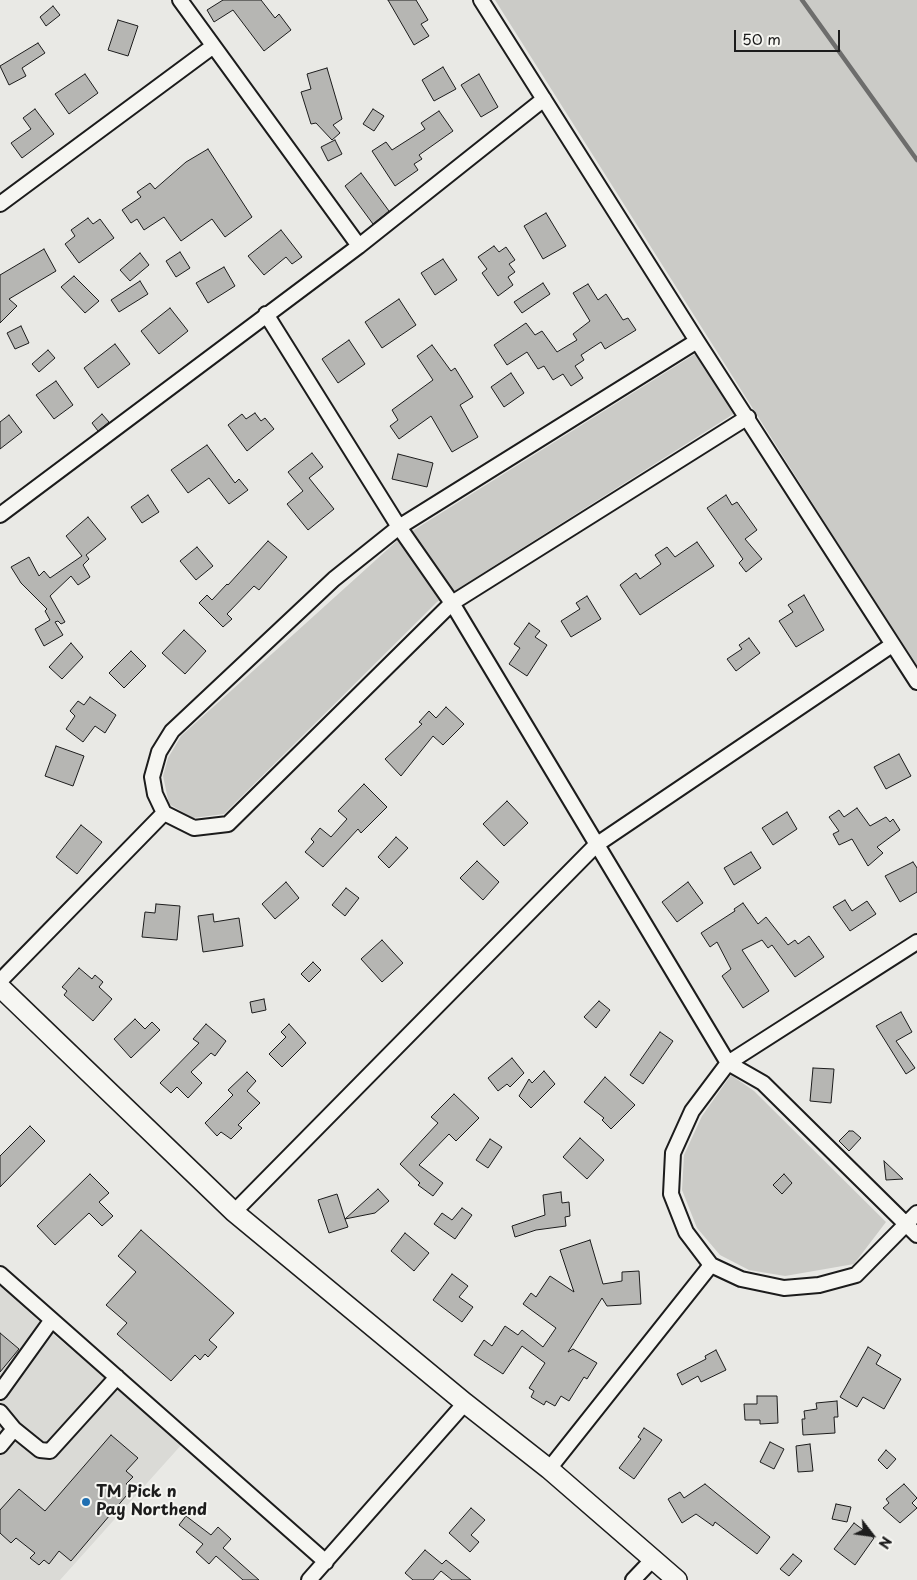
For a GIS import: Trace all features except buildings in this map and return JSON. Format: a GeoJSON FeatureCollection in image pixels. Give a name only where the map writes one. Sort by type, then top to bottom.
{"type":"FeatureCollection","features":[{"type":"Feature","properties":{"kind":"street"},"geometry":{"type":"LineString","coordinates":[[180,0],[359,246]]}},
{"type":"Feature","properties":{"kind":"street"},"geometry":{"type":"LineString","coordinates":[[481,0],[697,341],[748,417],[917,682]]}},
{"type":"Feature","properties":{"kind":"street"},"geometry":{"type":"LineString","coordinates":[[0,204],[212,46]]}},
{"type":"Feature","properties":{"kind":"street"},"geometry":{"type":"LineString","coordinates":[[0,515],[359,246],[544,100]]}},
{"type":"Feature","properties":{"kind":"street"},"geometry":{"type":"LineString","coordinates":[[266,314],[399,527],[452,603],[728,1063],[762,1083],[917,1234]]}},
{"type":"Feature","properties":{"kind":"street"},"geometry":{"type":"LineString","coordinates":[[697,341],[399,527],[334,579],[172,731],[159,752],[152,777],[155,794],[164,812],[194,828],[228,824],[452,603],[748,417]]}},
{"type":"Feature","properties":{"kind":"street"},"geometry":{"type":"LineString","coordinates":[[234,1212],[596,844],[892,645]]}},
{"type":"Feature","properties":{"kind":"street"},"geometry":{"type":"LineString","coordinates":[[0,981],[164,812]]}},
{"type":"Feature","properties":{"kind":"street"},"geometry":{"type":"LineString","coordinates":[[917,942],[728,1063],[692,1111],[673,1153],[671,1194],[686,1232],[711,1265],[741,1279],[784,1288],[819,1285],[856,1275],[917,1213]]}},
{"type":"Feature","properties":{"kind":"street"},"geometry":{"type":"LineString","coordinates":[[0,987],[234,1212],[464,1403],[549,1469],[654,1558],[677,1580]]}},
{"type":"Feature","properties":{"kind":"street"},"geometry":{"type":"LineString","coordinates":[[549,1469],[711,1265]]}},
{"type":"Feature","properties":{"kind":"street"},"geometry":{"type":"LineString","coordinates":[[0,1274],[326,1562]]}},
{"type":"Feature","properties":{"kind":"street"},"geometry":{"type":"LineString","coordinates":[[0,1392],[51,1320]]}},
{"type":"Feature","properties":{"kind":"street"},"geometry":{"type":"LineString","coordinates":[[0,1412],[14,1429],[40,1450],[50,1450],[117,1377]]}},
{"type":"Feature","properties":{"kind":"street"},"geometry":{"type":"LineString","coordinates":[[309,1580],[464,1403]]}},
{"type":"Feature","properties":{"kind":"street"},"geometry":{"type":"LineString","coordinates":[[0,1446],[14,1429]]}},
{"type":"Feature","properties":{"kind":"street"},"geometry":{"type":"LineString","coordinates":[[633,1580],[654,1558]]}},
{"type":"Feature","properties":{"kind":"shaded area"},"geometry":{"type":"Polygon","coordinates":[[[495,0],[917,0],[917,666],[899,640],[495,0]]]}},
{"type":"Feature","properties":{"kind":"shaded area"},"geometry":{"type":"Polygon","coordinates":[[[695,354],[735,413],[437,602],[224,814],[193,818],[169,804],[163,776],[168,758],[181,736],[398,540],[695,354]]]}},
{"type":"Feature","properties":{"kind":"shaded area"},"geometry":{"type":"Polygon","coordinates":[[[731,1075],[754,1091],[886,1222],[854,1264],[785,1276],[749,1270],[720,1255],[697,1228],[682,1190],[684,1155],[702,1116],[731,1075]]]}},
{"type":"Feature","properties":{"kind":"shaded area"},"geometry":{"type":"Polygon","coordinates":[[[0,1286],[54,1335],[183,1443],[60,1580],[0,1580],[0,1286]]]}},
{"type":"Feature","properties":{"kind":"waterway"},"geometry":{"type":"LineString","coordinates":[[802,0],[917,160]]}},
{"type":"Feature","properties":{"kind":"place","name":"TM Pick n Pay Northend"},"geometry":{"type":"Point","coordinates":[86,1502]}}]}
